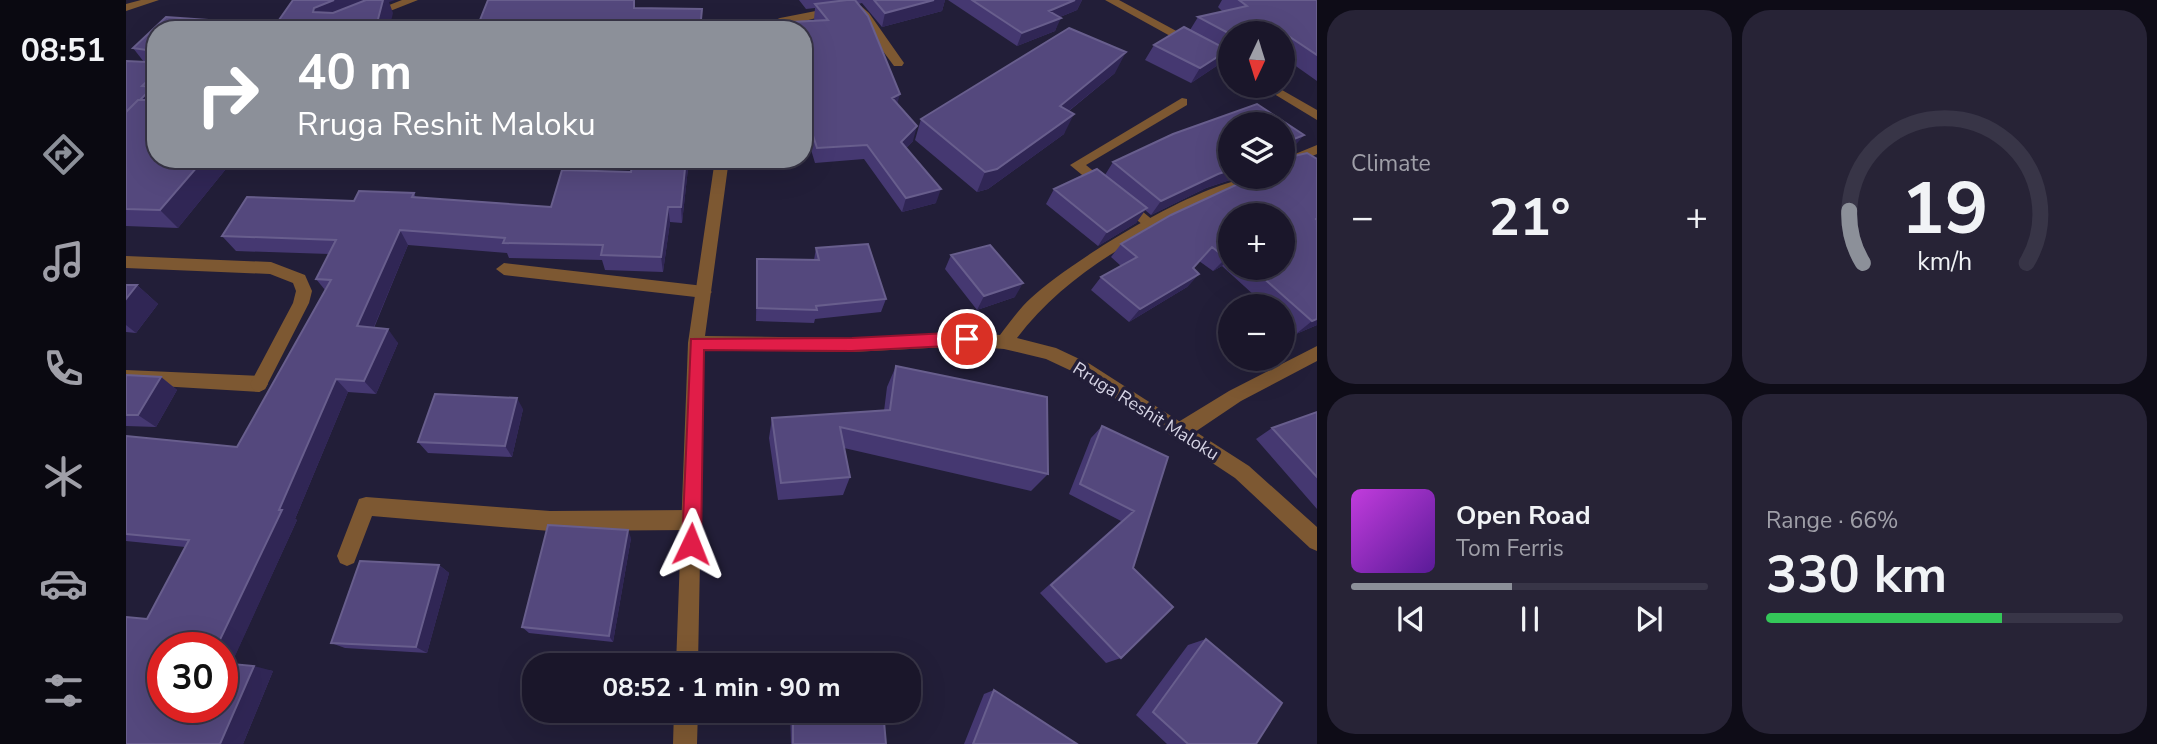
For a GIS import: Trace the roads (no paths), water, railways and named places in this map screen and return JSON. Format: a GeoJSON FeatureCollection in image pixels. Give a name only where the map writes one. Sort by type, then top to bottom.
{"type":"FeatureCollection","features":[{"type":"Feature","properties":{"kind":"street"},"geometry":{"type":"LineString","coordinates":[[126,8],[153,0]]}},
{"type":"Feature","properties":{"kind":"street"},"geometry":{"type":"LineString","coordinates":[[355,21],[412,0]]}},
{"type":"Feature","properties":{"kind":"street"},"geometry":{"type":"LineString","coordinates":[[1111,0],[1218,58]]}},
{"type":"Feature","properties":{"kind":"street"},"geometry":{"type":"LineString","coordinates":[[787,21],[813,13],[857,8],[898,63]]}},
{"type":"Feature","properties":{"kind":"street"},"geometry":{"type":"LineString","coordinates":[[1287,98],[1317,116]]}},
{"type":"Feature","properties":{"kind":"street"},"geometry":{"type":"LineString","coordinates":[[1149,226],[1077,165],[1182,102]]}},
{"type":"Feature","properties":{"kind":"street"},"geometry":{"type":"LineString","coordinates":[[1295,159],[1317,149]]}},
{"type":"Feature","properties":{"kind":"street"},"geometry":{"type":"LineString","coordinates":[[688,653],[696,343],[721,168]]}},
{"type":"Feature","properties":{"kind":"street"},"geometry":{"type":"LineString","coordinates":[[1004,342],[1036,303],[1073,273],[1149,226],[1228,189]]}},
{"type":"Feature","properties":{"kind":"street"},"geometry":{"type":"LineString","coordinates":[[126,262],[271,268],[299,279],[304,291],[301,303],[259,384],[126,377]]}},
{"type":"Feature","properties":{"kind":"street"},"geometry":{"type":"LineString","coordinates":[[504,269],[704,292]]}},
{"type":"Feature","properties":{"kind":"street","name":"Rruga Reshit Maloku"},"geometry":{"type":"LineString","coordinates":[[696,343],[852,345],[967,339],[1004,342],[1050,353],[1084,369],[1182,430],[1242,472],[1317,541]]}},
{"type":"Feature","properties":{"kind":"street"},"geometry":{"type":"LineString","coordinates":[[1182,430],[1235,396],[1317,354]]}},
{"type":"Feature","properties":{"kind":"street"},"geometry":{"type":"LineString","coordinates":[[346,556],[366,506],[550,521],[692,520]]}},
{"type":"Feature","properties":{"kind":"street"},"geometry":{"type":"LineString","coordinates":[[685,744],[686,723]]}}]}
